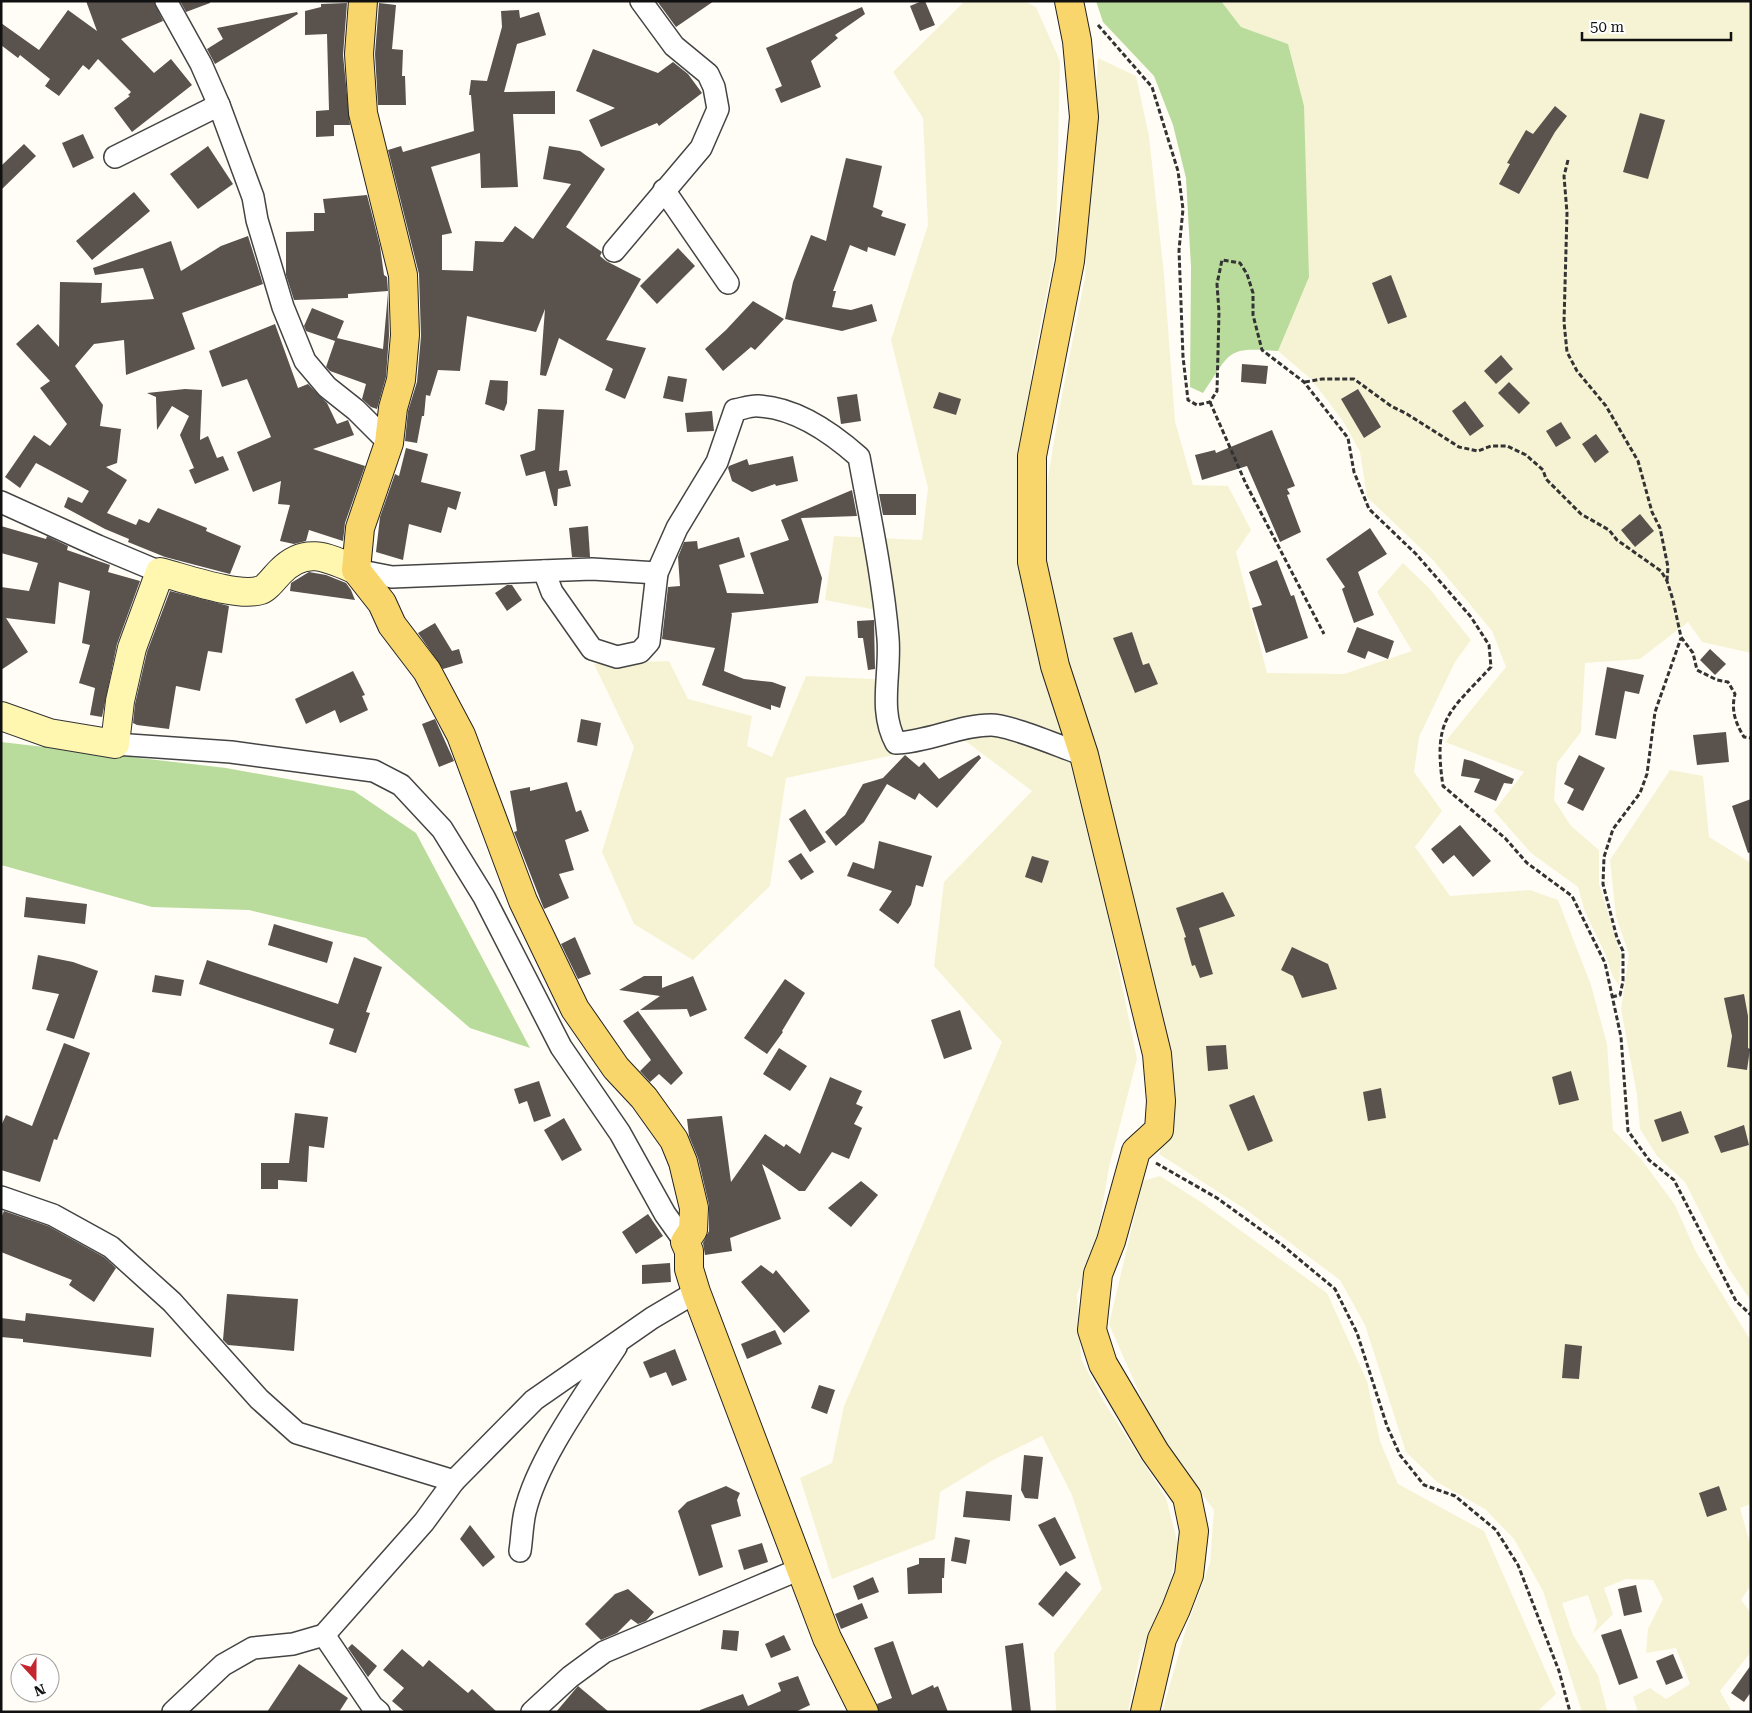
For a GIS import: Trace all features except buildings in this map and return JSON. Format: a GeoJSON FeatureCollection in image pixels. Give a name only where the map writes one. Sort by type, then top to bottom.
{"type":"FeatureCollection","features":[{"type":"Feature","properties":{"kind":"main road"},"geometry":{"type":"LineString","coordinates":[[356,570],[360,528],[389,442],[393,408],[401,380],[404,351],[403,275],[362,113],[359,54],[363,1]]}},
{"type":"Feature","properties":{"kind":"main road"},"geometry":{"type":"LineString","coordinates":[[1070,1],[1077,41],[1084,117],[1070,261],[1032,456],[1032,562],[1055,666],[1084,755],[1157,1054],[1161,1101],[1159,1130],[1136,1151],[1111,1241],[1098,1274],[1092,1330],[1102,1364],[1155,1452],[1187,1497],[1194,1531],[1189,1575],[1162,1639],[1145,1712]]}},
{"type":"Feature","properties":{"kind":"main road"},"geometry":{"type":"LineString","coordinates":[[1,716],[49,733],[115,744],[120,701],[132,648],[160,572],[243,593],[262,590],[291,561],[304,557],[328,557],[356,570],[382,604],[392,625],[427,671],[461,735],[523,901],[574,1008],[616,1068],[644,1098],[674,1140],[683,1162],[694,1208],[693,1230],[685,1242],[689,1251],[689,1269],[696,1292],[800,1569],[828,1638],[864,1712]]}},
{"type":"Feature","properties":{"kind":"street"},"geometry":{"type":"LineString","coordinates":[[166,1],[201,64],[219,105],[253,197],[257,220],[283,307],[305,361],[327,387],[356,410],[389,442]]}},
{"type":"Feature","properties":{"kind":"street"},"geometry":{"type":"LineString","coordinates":[[614,251],[701,148],[718,109],[714,87],[708,74],[674,46],[641,1]]}},
{"type":"Feature","properties":{"kind":"street"},"geometry":{"type":"LineString","coordinates":[[115,157],[219,105]]}},
{"type":"Feature","properties":{"kind":"street"},"geometry":{"type":"LineString","coordinates":[[664,190],[728,283]]}},
{"type":"Feature","properties":{"kind":"street"},"geometry":{"type":"LineString","coordinates":[[544,571],[552,592],[592,649],[617,657],[640,652],[649,642],[657,573],[676,528],[717,462],[735,410],[758,406],[794,414],[838,438],[859,457],[888,640],[886,694],[888,728],[896,744],[918,742],[956,730],[993,725],[1084,755]]}},
{"type":"Feature","properties":{"kind":"street"},"geometry":{"type":"LineString","coordinates":[[1,502],[160,572]]}},
{"type":"Feature","properties":{"kind":"street"},"geometry":{"type":"LineString","coordinates":[[356,570],[392,577],[592,569],[657,573]]}},
{"type":"Feature","properties":{"kind":"street"},"geometry":{"type":"LineString","coordinates":[[115,744],[231,752],[374,771],[401,785],[442,829],[484,897],[561,1047],[620,1133],[666,1214],[685,1242]]}},
{"type":"Feature","properties":{"kind":"street"},"geometry":{"type":"LineString","coordinates":[[1,1197],[52,1215],[111,1247],[172,1302],[259,1399],[297,1433],[454,1481]]}},
{"type":"Feature","properties":{"kind":"street"},"geometry":{"type":"LineString","coordinates":[[173,1712],[223,1665],[253,1648],[293,1644],[324,1635],[424,1522],[454,1481],[534,1400],[622,1339],[696,1292]]}},
{"type":"Feature","properties":{"kind":"street"},"geometry":{"type":"LineString","coordinates":[[520,1551],[525,1512],[537,1478],[570,1419],[622,1339]]}},
{"type":"Feature","properties":{"kind":"street"},"geometry":{"type":"LineString","coordinates":[[532,1712],[570,1677],[604,1652],[800,1569]]}},
{"type":"Feature","properties":{"kind":"street"},"geometry":{"type":"LineString","coordinates":[[324,1635],[372,1706],[379,1712]]}},
{"type":"Feature","properties":{"kind":"path"},"geometry":{"type":"LineString","coordinates":[[1093,16],[1103,32],[1152,87],[1178,171],[1183,209],[1179,250],[1184,381],[1188,400],[1197,405],[1210,402],[1217,391],[1219,312],[1216,284],[1222,260],[1240,263],[1247,274],[1253,293],[1253,315],[1262,350],[1304,382],[1348,438],[1354,472],[1369,509],[1439,579],[1471,617],[1490,645],[1491,667],[1454,706],[1441,732],[1438,757],[1443,786],[1505,838],[1527,863],[1572,896],[1605,963],[1621,1037],[1628,1131],[1649,1160],[1674,1180],[1736,1301],[1751,1315]]}},
{"type":"Feature","properties":{"kind":"path"},"geometry":{"type":"LineString","coordinates":[[1568,160],[1564,176],[1568,212],[1564,299],[1567,352],[1577,372],[1606,406],[1638,461],[1652,512],[1660,528],[1668,567],[1667,581]]}},
{"type":"Feature","properties":{"kind":"path"},"geometry":{"type":"LineString","coordinates":[[1304,382],[1322,378],[1354,379],[1391,406],[1459,447],[1478,451],[1491,446],[1507,446],[1526,455],[1543,470],[1546,479],[1580,514],[1609,530],[1617,540],[1661,571],[1667,581],[1678,617],[1681,637],[1655,712],[1647,774],[1640,793],[1613,829],[1604,857],[1603,884],[1617,938],[1623,951],[1622,988],[1620,995],[1612,997]]}},
{"type":"Feature","properties":{"kind":"path"},"geometry":{"type":"LineString","coordinates":[[1210,402],[1246,484],[1324,634]]}},
{"type":"Feature","properties":{"kind":"path"},"geometry":{"type":"LineString","coordinates":[[1681,637],[1693,653],[1697,670],[1717,680],[1728,682],[1735,694],[1732,706],[1737,726],[1744,737],[1751,738]]}},
{"type":"Feature","properties":{"kind":"path"},"geometry":{"type":"LineString","coordinates":[[1136,1151],[1216,1198],[1282,1245],[1335,1289],[1357,1333],[1388,1426],[1400,1455],[1424,1485],[1455,1496],[1496,1530],[1518,1565],[1559,1671],[1570,1712]]}},
{"type":"Feature","properties":{"kind":"shaded area"},"geometry":{"type":"Polygon","coordinates":[[[965,1],[1024,1],[1036,7],[1060,61],[1056,247],[1031,373],[1029,438],[1018,519],[1035,623],[1108,916],[1137,1059],[1109,1167],[1097,1238],[1077,1295],[1081,1359],[1104,1402],[1166,1498],[1178,1544],[1166,1602],[1140,1654],[1128,1712],[1056,1712],[1054,1653],[1102,1589],[1072,1495],[1042,1436],[993,1460],[940,1492],[935,1539],[832,1579],[800,1478],[832,1463],[844,1406],[1002,1042],[934,966],[944,882],[1032,791],[964,740],[786,778],[770,886],[693,960],[634,924],[602,852],[634,747],[594,664],[669,661],[688,699],[752,716],[747,746],[772,757],[806,676],[894,680],[892,613],[825,600],[834,536],[922,540],[928,488],[891,340],[928,225],[923,118],[893,72],[965,1]]]}},
{"type":"Feature","properties":{"kind":"shaded area"},"geometry":{"type":"Polygon","coordinates":[[[1221,1],[1751,1],[1751,653],[1702,642],[1688,622],[1640,659],[1585,663],[1581,732],[1557,763],[1554,800],[1571,826],[1599,850],[1599,884],[1621,955],[1619,985],[1613,977],[1605,953],[1585,912],[1578,887],[1531,853],[1494,811],[1524,772],[1445,742],[1506,667],[1492,631],[1433,560],[1367,497],[1360,452],[1343,421],[1311,379],[1278,351],[1308,277],[1288,44],[1241,27],[1221,1]]]}},
{"type":"Feature","properties":{"kind":"shaded area"},"geometry":{"type":"Polygon","coordinates":[[[1098,58],[1136,76],[1149,136],[1164,274],[1175,421],[1193,485],[1228,486],[1251,530],[1236,552],[1267,673],[1344,674],[1412,651],[1377,592],[1403,563],[1429,588],[1471,640],[1455,662],[1419,737],[1414,772],[1442,811],[1415,847],[1450,896],[1530,890],[1558,900],[1591,985],[1607,1044],[1613,1130],[1641,1159],[1675,1205],[1696,1252],[1751,1341],[1751,1504],[1740,1508],[1751,1547],[1751,1585],[1741,1600],[1751,1613],[1751,1652],[1720,1691],[1732,1712],[1638,1712],[1633,1697],[1650,1688],[1666,1699],[1690,1684],[1676,1648],[1646,1653],[1648,1629],[1663,1599],[1653,1580],[1626,1579],[1604,1588],[1613,1614],[1593,1634],[1597,1622],[1588,1595],[1562,1603],[1573,1635],[1598,1675],[1607,1710],[1607,1712],[1582,1712],[1543,1591],[1514,1539],[1485,1509],[1437,1482],[1406,1452],[1365,1325],[1340,1280],[1245,1209],[1159,1154],[1168,1114],[1169,1069],[1158,992],[1080,714],[1049,612],[1039,533],[1059,411],[1085,277],[1098,58]]]}},
{"type":"Feature","properties":{"kind":"shaded area"},"geometry":{"type":"Polygon","coordinates":[[[1670,770],[1703,776],[1709,837],[1751,863],[1751,1301],[1728,1267],[1685,1182],[1657,1156],[1640,1129],[1637,1095],[1621,1009],[1629,954],[1616,917],[1610,860],[1670,770]]]}},
{"type":"Feature","properties":{"kind":"shaded area"},"geometry":{"type":"Polygon","coordinates":[[[1160,1176],[1201,1202],[1327,1293],[1367,1381],[1380,1441],[1398,1484],[1484,1531],[1556,1694],[1537,1712],[1162,1712],[1186,1629],[1210,1563],[1214,1510],[1176,1459],[1142,1399],[1109,1324],[1143,1181],[1160,1176]]]}},
{"type":"Feature","properties":{"kind":"green space"},"geometry":{"type":"Polygon","coordinates":[[[1096,1],[1221,1],[1241,27],[1288,44],[1304,106],[1309,277],[1278,351],[1239,351],[1226,360],[1203,393],[1190,387],[1191,267],[1186,178],[1173,125],[1154,76],[1103,22],[1096,1]]]}},
{"type":"Feature","properties":{"kind":"green space"},"geometry":{"type":"Polygon","coordinates":[[[1,742],[226,768],[354,791],[416,833],[530,1048],[470,1028],[366,938],[249,910],[152,907],[1,865],[1,742]]]}}]}
